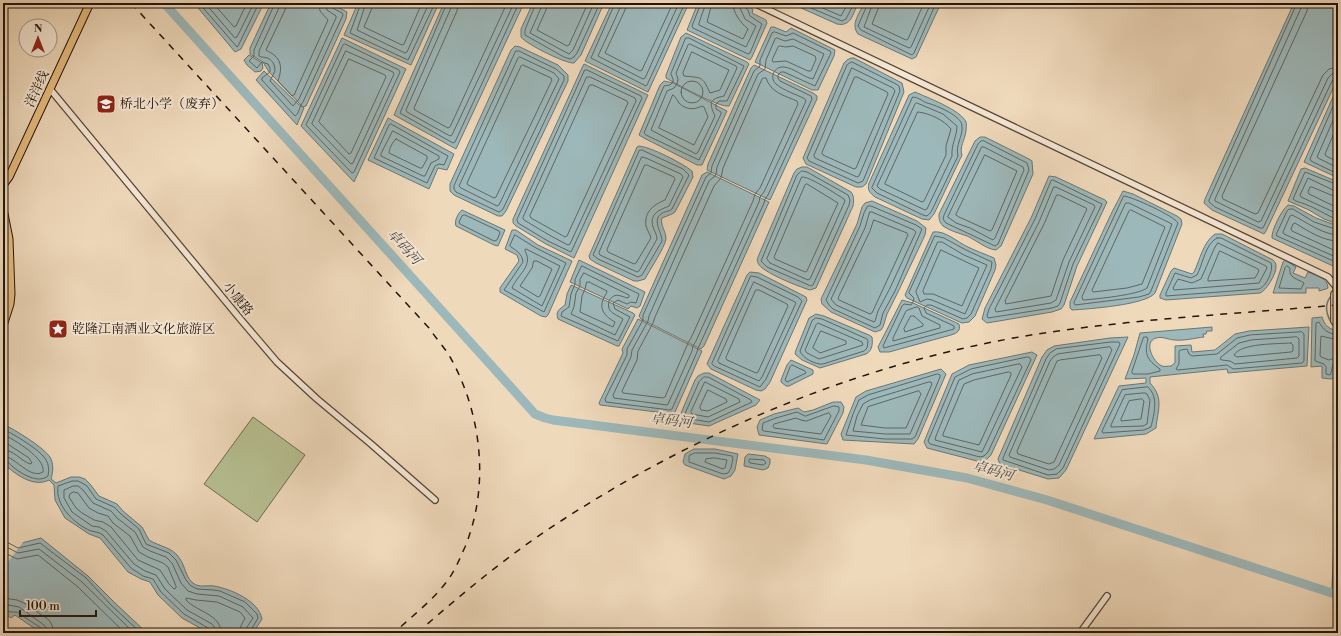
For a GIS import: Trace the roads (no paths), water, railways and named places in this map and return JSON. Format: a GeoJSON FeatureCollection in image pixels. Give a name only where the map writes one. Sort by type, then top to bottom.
{"type":"FeatureCollection","features":[{"type":"Feature","properties":{"kind":"main road","name":"洋洋线"},"geometry":{"type":"LineString","coordinates":[[3,185],[9,177],[90,3]]}},
{"type":"Feature","properties":{"kind":"main road"},"geometry":{"type":"LineString","coordinates":[[3,209],[9,238],[11,294],[10,304],[3,326]]}},
{"type":"Feature","properties":{"kind":"main road"},"geometry":{"type":"LineString","coordinates":[[3,290],[10,260]]}},
{"type":"Feature","properties":{"kind":"street"},"geometry":{"type":"LineString","coordinates":[[754,3],[1328,278],[1338,290],[1334,294],[1334,321],[1338,326]]}},
{"type":"Feature","properties":{"kind":"street","name":"小康路"},"geometry":{"type":"LineString","coordinates":[[50,89],[277,362],[317,399],[435,500]]}},
{"type":"Feature","properties":{"kind":"street"},"geometry":{"type":"LineString","coordinates":[[1337,578],[1338,552]]}},
{"type":"Feature","properties":{"kind":"street"},"geometry":{"type":"LineString","coordinates":[[1080,633],[1108,596]]}},
{"type":"Feature","properties":{"kind":"water"},"geometry":{"type":"Polygon","coordinates":[[[194,3],[264,3],[241,49],[235,52],[194,3]]]}},
{"type":"Feature","properties":{"kind":"water"},"geometry":{"type":"Polygon","coordinates":[[[271,3],[330,3],[347,12],[346,19],[306,106],[303,107],[269,72],[263,62],[250,54],[250,48],[271,3]]]}},
{"type":"Feature","properties":{"kind":"water"},"geometry":{"type":"Polygon","coordinates":[[[358,3],[439,3],[411,65],[344,35],[358,3]]]}},
{"type":"Feature","properties":{"kind":"water"},"geometry":{"type":"Polygon","coordinates":[[[444,3],[524,3],[456,149],[394,115],[444,3]]]}},
{"type":"Feature","properties":{"kind":"water"},"geometry":{"type":"Polygon","coordinates":[[[533,3],[604,3],[581,55],[574,63],[546,53],[521,37],[521,29],[533,3]]]}},
{"type":"Feature","properties":{"kind":"water"},"geometry":{"type":"Polygon","coordinates":[[[612,3],[689,3],[648,92],[585,61],[612,3]]]}},
{"type":"Feature","properties":{"kind":"water"},"geometry":{"type":"Polygon","coordinates":[[[698,3],[744,3],[750,6],[753,10],[752,13],[766,20],[767,23],[750,60],[687,30],[698,3]]]}},
{"type":"Feature","properties":{"kind":"water"},"geometry":{"type":"Polygon","coordinates":[[[790,3],[858,3],[851,19],[848,22],[845,24],[837,24],[790,3]]]}},
{"type":"Feature","properties":{"kind":"water"},"geometry":{"type":"Polygon","coordinates":[[[864,3],[941,3],[916,57],[912,59],[858,34],[855,22],[864,3]]]}},
{"type":"Feature","properties":{"kind":"water"},"geometry":{"type":"Polygon","coordinates":[[[1294,3],[1327,3],[1338,8],[1338,78],[1264,234],[1212,210],[1204,203],[1294,3]]]}},
{"type":"Feature","properties":{"kind":"water"},"geometry":{"type":"Polygon","coordinates":[[[771,27],[786,32],[791,28],[835,50],[834,56],[818,90],[812,90],[755,62],[771,27]]]}},
{"type":"Feature","properties":{"kind":"water"},"geometry":{"type":"Polygon","coordinates":[[[686,33],[749,64],[729,106],[724,106],[708,100],[666,78],[681,37],[686,33]]]}},
{"type":"Feature","properties":{"kind":"water"},"geometry":{"type":"Polygon","coordinates":[[[342,38],[406,69],[354,182],[301,126],[342,38]]]}},
{"type":"Feature","properties":{"kind":"water"},"geometry":{"type":"Polygon","coordinates":[[[515,46],[558,65],[568,75],[568,81],[506,211],[502,216],[498,216],[454,195],[450,191],[450,184],[511,50],[515,46]]]}},
{"type":"Feature","properties":{"kind":"water"},"geometry":{"type":"Polygon","coordinates":[[[249,55],[262,63],[263,68],[261,71],[255,72],[247,65],[244,60],[249,55]]]}},
{"type":"Feature","properties":{"kind":"water"},"geometry":{"type":"Polygon","coordinates":[[[851,58],[854,58],[902,83],[904,92],[866,184],[862,187],[856,187],[806,164],[803,158],[844,63],[851,58]]]}},
{"type":"Feature","properties":{"kind":"water"},"geometry":{"type":"Polygon","coordinates":[[[584,64],[648,95],[574,258],[546,244],[516,226],[513,223],[513,219],[584,64]]]}},
{"type":"Feature","properties":{"kind":"water"},"geometry":{"type":"Polygon","coordinates":[[[754,65],[817,96],[817,99],[770,200],[707,170],[708,164],[751,68],[754,65]]]}},
{"type":"Feature","properties":{"kind":"water"},"geometry":{"type":"Polygon","coordinates":[[[264,71],[304,108],[297,125],[256,80],[264,71]]]}},
{"type":"Feature","properties":{"kind":"water"},"geometry":{"type":"Polygon","coordinates":[[[664,81],[673,83],[727,111],[702,165],[697,165],[639,135],[660,85],[664,81]]]}},
{"type":"Feature","properties":{"kind":"water"},"geometry":{"type":"Polygon","coordinates":[[[1338,88],[1338,178],[1304,162],[1338,88]]]}},
{"type":"Feature","properties":{"kind":"water"},"geometry":{"type":"Polygon","coordinates":[[[915,92],[951,109],[963,117],[966,122],[965,134],[961,149],[962,155],[934,214],[929,220],[922,219],[875,197],[870,193],[868,188],[909,95],[915,92]]]}},
{"type":"Feature","properties":{"kind":"water"},"geometry":{"type":"Polygon","coordinates":[[[388,118],[454,154],[447,170],[438,168],[429,189],[368,160],[388,118]]]}},
{"type":"Feature","properties":{"kind":"water"},"geometry":{"type":"Polygon","coordinates":[[[980,137],[985,137],[1032,161],[1033,174],[1001,246],[996,250],[946,228],[942,225],[939,219],[939,214],[975,141],[980,137]]]}},
{"type":"Feature","properties":{"kind":"water"},"geometry":{"type":"Polygon","coordinates":[[[639,146],[658,152],[681,164],[692,171],[693,177],[675,212],[662,218],[666,239],[657,259],[645,279],[634,281],[596,263],[590,259],[589,256],[637,147],[639,146]]]}},
{"type":"Feature","properties":{"kind":"water"},"geometry":{"type":"Polygon","coordinates":[[[807,167],[851,192],[854,198],[853,206],[816,288],[810,290],[773,275],[761,267],[757,261],[794,173],[797,169],[807,167]]]}},
{"type":"Feature","properties":{"kind":"water"},"geometry":{"type":"Polygon","coordinates":[[[1305,168],[1338,182],[1338,224],[1324,219],[1309,210],[1288,201],[1301,169],[1305,168]]]}},
{"type":"Feature","properties":{"kind":"water"},"geometry":{"type":"Polygon","coordinates":[[[707,172],[769,202],[704,346],[701,349],[641,319],[639,316],[702,175],[707,172]]]}},
{"type":"Feature","properties":{"kind":"water"},"geometry":{"type":"Polygon","coordinates":[[[1049,176],[1056,177],[1107,202],[1077,266],[1064,305],[1061,309],[1052,312],[987,323],[982,319],[985,308],[1031,218],[1049,176]]]}},
{"type":"Feature","properties":{"kind":"water"},"geometry":{"type":"Polygon","coordinates":[[[1123,191],[1133,194],[1181,219],[1182,224],[1155,293],[1140,301],[1072,310],[1070,308],[1070,302],[1123,191]]]}},
{"type":"Feature","properties":{"kind":"water"},"geometry":{"type":"Polygon","coordinates":[[[872,201],[917,221],[926,228],[925,235],[887,314],[883,327],[881,330],[875,332],[831,312],[822,304],[821,299],[857,224],[862,207],[865,203],[872,201]]]}},
{"type":"Feature","properties":{"kind":"water"},"geometry":{"type":"Polygon","coordinates":[[[1288,205],[1294,206],[1316,218],[1338,226],[1338,267],[1272,238],[1277,220],[1288,205]]]}},
{"type":"Feature","properties":{"kind":"water"},"geometry":{"type":"Polygon","coordinates":[[[462,210],[505,230],[498,246],[456,226],[457,217],[462,210]]]}},
{"type":"Feature","properties":{"kind":"water"},"geometry":{"type":"Polygon","coordinates":[[[512,230],[516,230],[538,245],[572,261],[546,317],[541,316],[500,292],[500,288],[519,261],[517,255],[505,249],[512,230]]]}},
{"type":"Feature","properties":{"kind":"water"},"geometry":{"type":"Polygon","coordinates":[[[933,232],[942,233],[968,247],[994,258],[996,265],[995,270],[975,316],[969,322],[962,323],[907,298],[905,295],[933,232]]]}},
{"type":"Feature","properties":{"kind":"water"},"geometry":{"type":"Polygon","coordinates":[[[1215,234],[1222,234],[1273,260],[1276,263],[1275,273],[1265,289],[1260,293],[1166,300],[1160,298],[1171,271],[1174,268],[1192,274],[1205,246],[1215,234]]]}},
{"type":"Feature","properties":{"kind":"water"},"geometry":{"type":"Polygon","coordinates":[[[579,260],[645,292],[640,306],[637,308],[631,306],[628,309],[570,282],[579,260]]]}},
{"type":"Feature","properties":{"kind":"water"},"geometry":{"type":"Polygon","coordinates":[[[1285,260],[1296,267],[1293,273],[1305,278],[1308,272],[1318,276],[1324,279],[1328,288],[1319,291],[1319,288],[1306,288],[1306,293],[1273,293],[1285,260]]]}},
{"type":"Feature","properties":{"kind":"water"},"geometry":{"type":"Polygon","coordinates":[[[750,272],[759,273],[806,297],[807,300],[770,382],[765,389],[761,391],[711,369],[707,364],[747,275],[750,272]]]}},
{"type":"Feature","properties":{"kind":"water"},"geometry":{"type":"Polygon","coordinates":[[[571,285],[635,315],[619,346],[558,319],[558,312],[565,305],[567,294],[571,285]]]}},
{"type":"Feature","properties":{"kind":"water"},"geometry":{"type":"Polygon","coordinates":[[[902,300],[913,303],[959,324],[959,330],[951,335],[889,352],[880,352],[878,347],[902,300]]]}},
{"type":"Feature","properties":{"kind":"water"},"geometry":{"type":"Polygon","coordinates":[[[816,314],[872,337],[870,351],[866,354],[820,368],[802,360],[795,354],[796,350],[809,318],[816,314]]]}},
{"type":"Feature","properties":{"kind":"water"},"geometry":{"type":"Polygon","coordinates":[[[1322,317],[1327,326],[1337,331],[1338,337],[1335,377],[1331,379],[1322,378],[1322,366],[1311,367],[1312,318],[1322,317]]]}},
{"type":"Feature","properties":{"kind":"water"},"geometry":{"type":"Polygon","coordinates":[[[638,319],[702,351],[673,414],[600,405],[599,403],[623,353],[622,349],[638,319]]]}},
{"type":"Feature","properties":{"kind":"water"},"geometry":{"type":"Polygon","coordinates":[[[1212,327],[1212,331],[1207,331],[1206,334],[1203,334],[1204,337],[1186,340],[1173,340],[1161,337],[1156,338],[1152,340],[1150,344],[1151,352],[1159,364],[1162,366],[1171,366],[1175,363],[1175,346],[1191,345],[1192,352],[1215,350],[1235,334],[1249,331],[1309,327],[1307,366],[1228,373],[1227,369],[1150,377],[1150,383],[1159,399],[1156,428],[1146,434],[1094,439],[1119,386],[1146,383],[1146,378],[1125,379],[1140,333],[1212,327]]]}},
{"type":"Feature","properties":{"kind":"water"},"geometry":{"type":"Polygon","coordinates":[[[1128,337],[1066,470],[1059,478],[1048,479],[1000,464],[998,459],[1042,357],[1047,350],[1054,346],[1128,337]]]}},
{"type":"Feature","properties":{"kind":"water"},"geometry":{"type":"Polygon","coordinates":[[[1032,352],[1037,355],[991,455],[986,460],[981,462],[927,448],[924,442],[952,374],[969,365],[1032,352]]]}},
{"type":"Feature","properties":{"kind":"water"},"geometry":{"type":"Polygon","coordinates":[[[791,360],[813,370],[813,374],[789,386],[786,386],[781,382],[781,380],[787,365],[791,360]]]}},
{"type":"Feature","properties":{"kind":"water"},"geometry":{"type":"Polygon","coordinates":[[[941,369],[946,374],[918,439],[914,444],[843,440],[841,434],[856,397],[866,391],[941,369]]]}},
{"type":"Feature","properties":{"kind":"water"},"geometry":{"type":"Polygon","coordinates":[[[704,373],[709,373],[760,400],[756,405],[709,426],[682,422],[679,418],[695,380],[698,376],[704,373]]]}},
{"type":"Feature","properties":{"kind":"water"},"geometry":{"type":"Polygon","coordinates":[[[833,402],[841,402],[844,407],[843,413],[827,444],[759,435],[757,427],[760,420],[774,414],[798,408],[804,412],[813,410],[833,402]]]}},
{"type":"Feature","properties":{"kind":"water"},"geometry":{"type":"Polygon","coordinates":[[[3,424],[41,448],[50,457],[53,465],[51,479],[56,483],[71,477],[85,479],[99,496],[117,504],[142,527],[149,540],[174,552],[177,555],[189,578],[195,585],[214,586],[228,590],[250,601],[260,613],[262,619],[253,633],[209,633],[182,618],[158,595],[150,582],[128,572],[100,538],[89,534],[65,518],[55,500],[54,485],[49,480],[37,482],[24,479],[3,463],[3,424]]]}},
{"type":"Feature","properties":{"kind":"water"},"geometry":{"type":"Polygon","coordinates":[[[694,449],[715,449],[738,454],[735,470],[731,476],[724,479],[685,465],[683,462],[685,454],[694,449]]]}},
{"type":"Feature","properties":{"kind":"water"},"geometry":{"type":"Polygon","coordinates":[[[748,454],[765,456],[770,459],[768,468],[763,470],[744,466],[745,457],[748,454]]]}},
{"type":"Feature","properties":{"kind":"water"},"geometry":{"type":"Polygon","coordinates":[[[3,535],[18,544],[41,538],[88,576],[147,633],[41,633],[15,615],[11,618],[3,612],[3,535]]]}},
{"type":"Feature","properties":{"kind":"waterway","name":"卓码河"},"geometry":{"type":"LineString","coordinates":[[164,3],[535,414],[553,420],[866,460],[967,478],[1047,500],[1338,595]]}},
{"type":"Feature","properties":{"kind":"waterway"},"geometry":{"type":"LineString","coordinates":[[1332,295],[1327,303],[1327,313],[1331,322],[1338,329]]}},
{"type":"Feature","properties":{"kind":"waterway"},"geometry":{"type":"LineString","coordinates":[[1335,533],[1338,464]]}},
{"type":"Feature","properties":{"kind":"waterway"},"geometry":{"type":"LineString","coordinates":[[1332,593],[1334,542]]}},
{"type":"Feature","properties":{"kind":"railway"},"geometry":{"type":"LineString","coordinates":[[131,3],[429,328],[449,355],[460,377],[469,401],[479,450],[480,475],[478,499],[473,524],[465,547],[450,577],[431,600],[394,633]]}},
{"type":"Feature","properties":{"kind":"railway"},"geometry":{"type":"LineString","coordinates":[[417,633],[489,573],[526,545],[564,519],[621,484],[679,452],[739,424],[801,398],[864,376],[928,357],[992,342],[1093,326],[1338,305]]}},
{"type":"Feature","properties":{"kind":"place","name":"桥北小学（废弃）"},"geometry":{"type":"Point","coordinates":[106,104]}},
{"type":"Feature","properties":{"kind":"place","name":"乾隆江南酒业文化旅游区"},"geometry":{"type":"Point","coordinates":[58,329]}}]}
